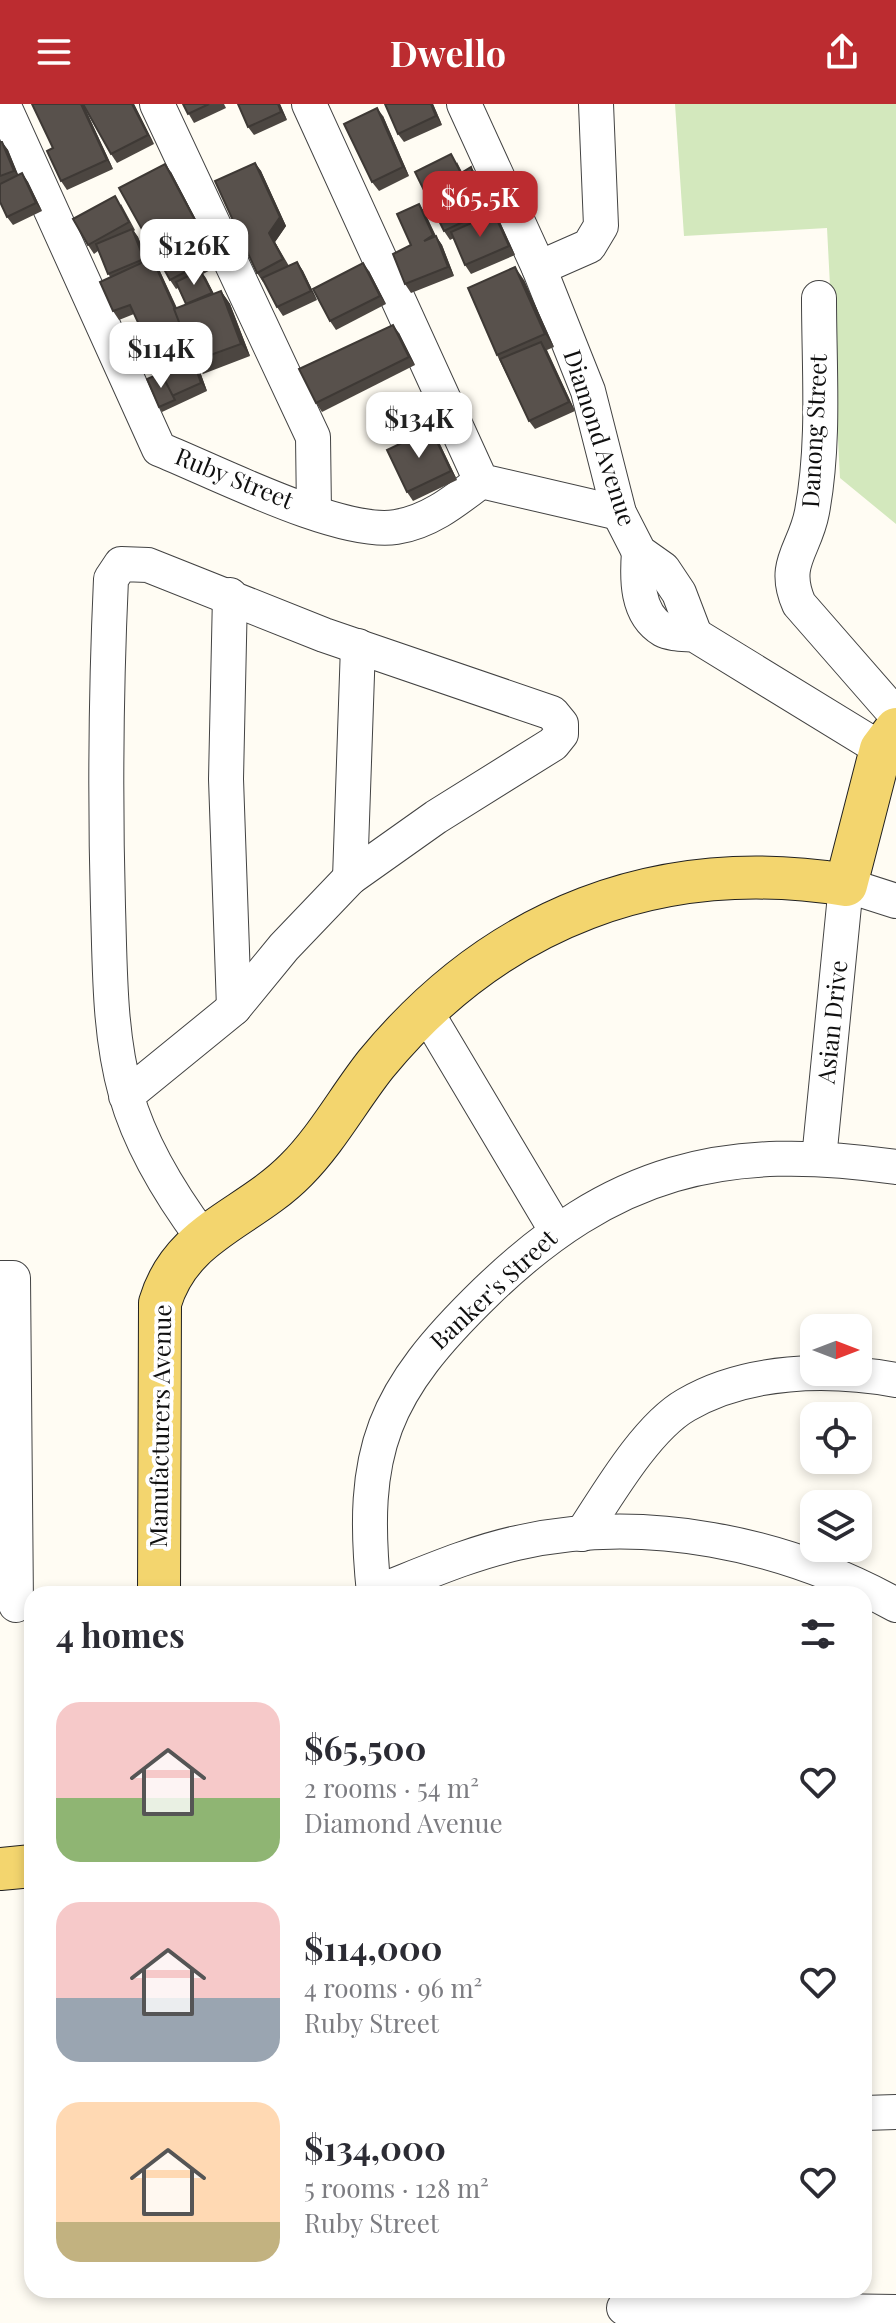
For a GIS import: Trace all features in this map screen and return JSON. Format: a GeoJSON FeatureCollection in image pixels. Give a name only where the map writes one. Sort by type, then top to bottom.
{"type":"FeatureCollection","features":[{"type":"Feature","properties":{"kind":"main road"},"geometry":{"type":"LineString","coordinates":[[846,885],[891,731]]}},
{"type":"Feature","properties":{"kind":"main road","name":"Manufacturers Avenue"},"geometry":{"type":"LineString","coordinates":[[159,1586],[160,1303],[168,1276],[203,1238],[297,1170],[376,1064],[425,1010],[464,977],[514,943],[571,914],[632,891],[695,879],[751,875],[846,885]]}},
{"type":"Feature","properties":{"kind":"main road"},"geometry":{"type":"LineString","coordinates":[[0,1869],[24,1867]]}},
{"type":"Feature","properties":{"kind":"street","name":"Ruby Street"},"geometry":{"type":"LineString","coordinates":[[3,104],[159,449],[314,512],[355,523],[395,527],[442,511],[481,481]]}},
{"type":"Feature","properties":{"kind":"street"},"geometry":{"type":"LineString","coordinates":[[157,104],[313,437],[314,512]]}},
{"type":"Feature","properties":{"kind":"street"},"geometry":{"type":"LineString","coordinates":[[309,104],[481,481],[619,513]]}},
{"type":"Feature","properties":{"kind":"street","name":"Diamond Avenue"},"geometry":{"type":"LineString","coordinates":[[464,104],[539,268],[588,391],[619,513],[639,552],[663,569],[679,593],[695,635],[891,731]]}},
{"type":"Feature","properties":{"kind":"street"},"geometry":{"type":"LineString","coordinates":[[539,268],[589,246],[601,226],[596,104]]}},
{"type":"Feature","properties":{"kind":"street","name":"Danong Street"},"geometry":{"type":"LineString","coordinates":[[819,298],[819,444],[812,514],[791,570],[792,587],[799,604],[891,731]]}},
{"type":"Feature","properties":{"kind":"street"},"geometry":{"type":"LineString","coordinates":[[126,1096],[234,1008],[284,947],[350,878],[436,817],[553,744],[561,734],[561,724],[552,713],[358,646],[148,565],[121,564],[111,579],[107,824],[111,1003],[126,1096],[166,1188],[203,1238]]}},
{"type":"Feature","properties":{"kind":"street"},"geometry":{"type":"LineString","coordinates":[[230,595],[226,779],[234,1008]]}},
{"type":"Feature","properties":{"kind":"street"},"geometry":{"type":"LineString","coordinates":[[350,878],[358,646]]}},
{"type":"Feature","properties":{"kind":"street","name":"Manufacturers Avenue"},"geometry":{"type":"LineString","coordinates":[[846,885],[896,901]]}},
{"type":"Feature","properties":{"kind":"street","name":"Asian Drive"},"geometry":{"type":"LineString","coordinates":[[819,1159],[846,885]]}},
{"type":"Feature","properties":{"kind":"street"},"geometry":{"type":"LineString","coordinates":[[425,1010],[556,1230]]}},
{"type":"Feature","properties":{"kind":"street","name":"Banker's Street"},"geometry":{"type":"LineString","coordinates":[[373,1586],[368,1508],[375,1456],[395,1403],[421,1360],[510,1268],[556,1230],[600,1202],[678,1173],[723,1163],[819,1159],[896,1167]]}},
{"type":"Feature","properties":{"kind":"street"},"geometry":{"type":"LineString","coordinates":[[0,1278],[13,1278],[7,1360],[7,1416],[8,1517],[16,1605]]}},
{"type":"Feature","properties":{"kind":"street"},"geometry":{"type":"LineString","coordinates":[[582,1534],[656,1432],[685,1405],[736,1385],[788,1375],[856,1372],[896,1380]]}},
{"type":"Feature","properties":{"kind":"street"},"geometry":{"type":"LineString","coordinates":[[395,1586],[516,1543],[582,1534],[679,1536],[741,1546],[797,1560],[861,1586]]}},
{"type":"Feature","properties":{"kind":"street"},"geometry":{"type":"LineString","coordinates":[[872,1592],[896,1605]]}},
{"type":"Feature","properties":{"kind":"street"},"geometry":{"type":"LineString","coordinates":[[872,2113],[896,2112]]}},
{"type":"Feature","properties":{"kind":"street"},"geometry":{"type":"LineString","coordinates":[[624,2307],[827,2308],[896,2312]]}},
{"type":"Feature","properties":{"kind":"green space"},"geometry":{"type":"Polygon","coordinates":[[[675,104],[896,104],[896,524],[840,478],[827,228],[684,236],[675,104]]]}},
{"type":"Feature","properties":{"kind":"building"},"geometry":{"type":"Polygon","coordinates":[[[32,104],[81,104],[107,160],[61,181],[47,151],[53,148],[32,104]]]}},
{"type":"Feature","properties":{"kind":"building"},"geometry":{"type":"Polygon","coordinates":[[[83,104],[132,104],[148,135],[111,154],[83,104]]]}},
{"type":"Feature","properties":{"kind":"building"},"geometry":{"type":"Polygon","coordinates":[[[183,104],[209,104],[188,114],[183,104]]]}},
{"type":"Feature","properties":{"kind":"building"},"geometry":{"type":"Polygon","coordinates":[[[238,104],[278,104],[281,112],[248,127],[238,104]]]}},
{"type":"Feature","properties":{"kind":"building"},"geometry":{"type":"Polygon","coordinates":[[[385,104],[431,104],[436,116],[398,134],[385,104]]]}},
{"type":"Feature","properties":{"kind":"building"},"geometry":{"type":"Polygon","coordinates":[[[377,108],[403,167],[372,182],[344,124],[377,108]]]}},
{"type":"Feature","properties":{"kind":"building"},"geometry":{"type":"Polygon","coordinates":[[[0,142],[14,171],[0,176],[0,142]]]}},
{"type":"Feature","properties":{"kind":"building"},"geometry":{"type":"Polygon","coordinates":[[[451,154],[461,173],[471,167],[474,177],[465,183],[480,214],[444,231],[415,172],[451,154]]]}},
{"type":"Feature","properties":{"kind":"building"},"geometry":{"type":"Polygon","coordinates":[[[255,163],[280,217],[269,233],[283,259],[257,273],[215,181],[255,163]]]}},
{"type":"Feature","properties":{"kind":"building"},"geometry":{"type":"Polygon","coordinates":[[[165,164],[197,224],[194,229],[210,259],[170,280],[154,251],[167,242],[153,249],[119,188],[165,164]]]}},
{"type":"Feature","properties":{"kind":"building"},"geometry":{"type":"Polygon","coordinates":[[[22,173],[36,203],[7,217],[0,202],[0,184],[22,173]]]}},
{"type":"Feature","properties":{"kind":"building"},"geometry":{"type":"Polygon","coordinates":[[[115,196],[129,222],[88,245],[73,219],[115,196]]]}},
{"type":"Feature","properties":{"kind":"building"},"geometry":{"type":"Polygon","coordinates":[[[419,204],[433,235],[424,241],[436,236],[448,267],[405,284],[393,254],[411,245],[397,214],[419,204]]]}},
{"type":"Feature","properties":{"kind":"building"},"geometry":{"type":"Polygon","coordinates":[[[494,213],[509,246],[465,265],[451,232],[494,213]]]}},
{"type":"Feature","properties":{"kind":"building"},"geometry":{"type":"Polygon","coordinates":[[[132,229],[144,259],[108,274],[96,244],[132,229]]]}},
{"type":"Feature","properties":{"kind":"building"},"geometry":{"type":"Polygon","coordinates":[[[152,258],[175,309],[201,383],[172,396],[130,305],[113,311],[100,282],[152,258]]]}},
{"type":"Feature","properties":{"kind":"building"},"geometry":{"type":"Polygon","coordinates":[[[297,262],[311,291],[277,307],[262,278],[297,262]]]}},
{"type":"Feature","properties":{"kind":"building"},"geometry":{"type":"Polygon","coordinates":[[[363,263],[380,296],[330,321],[313,289],[363,263]]]}},
{"type":"Feature","properties":{"kind":"building"},"geometry":{"type":"Polygon","coordinates":[[[515,267],[545,334],[497,355],[468,288],[515,267]]]}},
{"type":"Feature","properties":{"kind":"building"},"geometry":{"type":"Polygon","coordinates":[[[200,270],[212,293],[186,304],[176,282],[200,270]]]}},
{"type":"Feature","properties":{"kind":"building"},"geometry":{"type":"Polygon","coordinates":[[[221,291],[241,344],[194,361],[174,309],[221,291]]]}},
{"type":"Feature","properties":{"kind":"building"},"geometry":{"type":"Polygon","coordinates":[[[393,325],[409,357],[316,403],[299,369],[393,325]]]}},
{"type":"Feature","properties":{"kind":"building"},"geometry":{"type":"Polygon","coordinates":[[[541,342],[569,402],[529,421],[500,359],[541,342]]]}},
{"type":"Feature","properties":{"kind":"building"},"geometry":{"type":"Polygon","coordinates":[[[161,373],[175,400],[159,407],[147,379],[161,373]]]}},
{"type":"Feature","properties":{"kind":"building"},"geometry":{"type":"Polygon","coordinates":[[[431,429],[451,471],[407,492],[387,450],[431,429]]]}}]}
